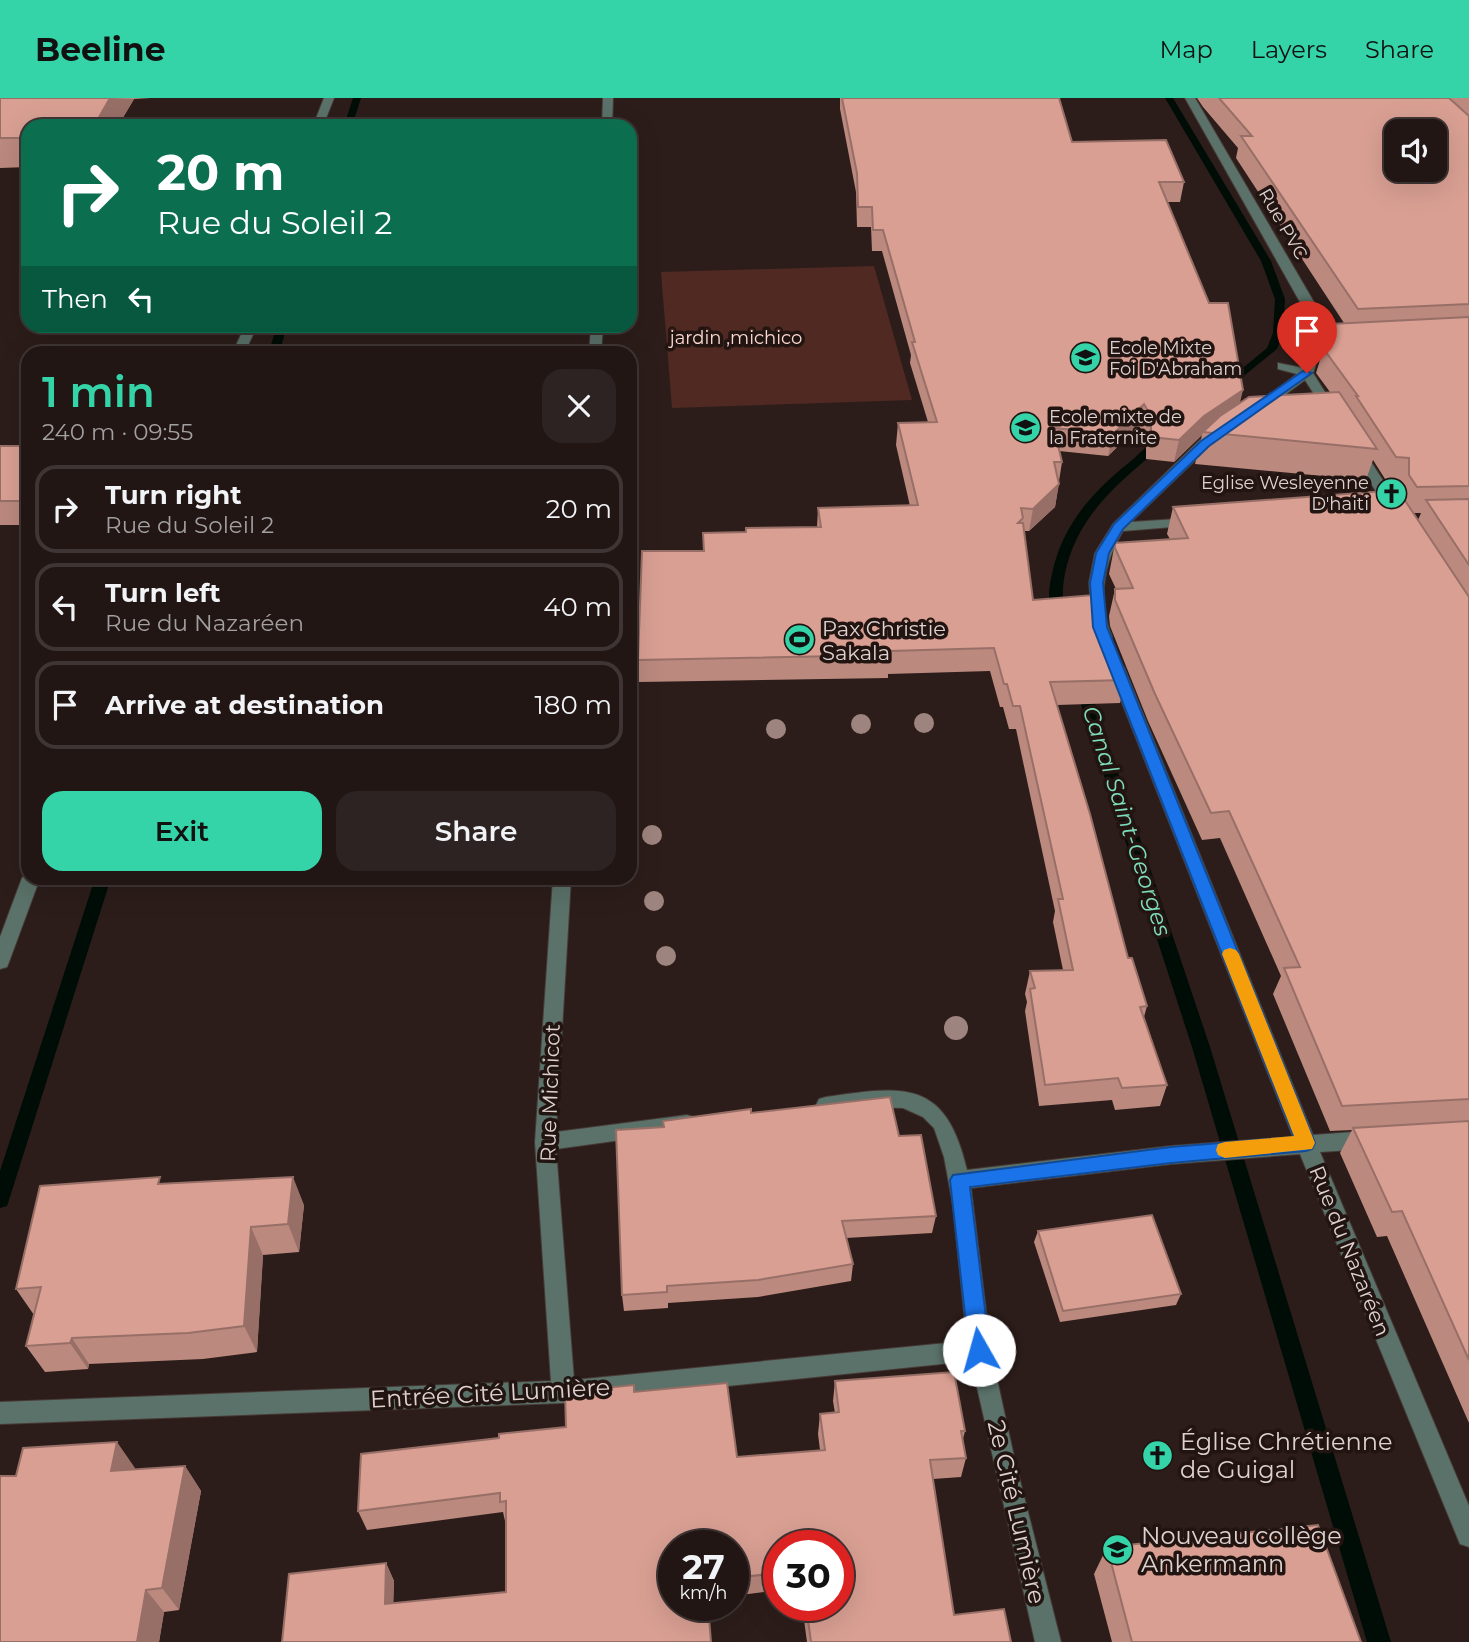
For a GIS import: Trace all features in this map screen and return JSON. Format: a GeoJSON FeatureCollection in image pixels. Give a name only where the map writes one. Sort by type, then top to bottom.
{"type":"FeatureCollection","features":[{"type":"Feature","properties":{"kind":"street"},"geometry":{"type":"LineString","coordinates":[[320,119],[328,98]]}},
{"type":"Feature","properties":{"kind":"street"},"geometry":{"type":"LineString","coordinates":[[607,119],[608,98]]}},
{"type":"Feature","properties":{"kind":"street","name":"Rue PVC"},"geometry":{"type":"LineString","coordinates":[[1190,98],[1312,309],[1318,324],[1319,341]]}},
{"type":"Feature","properties":{"kind":"street"},"geometry":{"type":"LineString","coordinates":[[1307,373],[1319,341],[1333,341]]}},
{"type":"Feature","properties":{"kind":"street"},"geometry":{"type":"LineString","coordinates":[[1282,366],[1307,373],[1393,513]]}},
{"type":"Feature","properties":{"kind":"street","name":"Rue du Nazaréen"},"geometry":{"type":"LineString","coordinates":[[1307,373],[1242,419],[1198,441],[1118,527],[1102,553],[1096,583],[1100,627],[1306,1143],[1469,1535]]}},
{"type":"Feature","properties":{"kind":"street"},"geometry":{"type":"LineString","coordinates":[[1118,527],[1201,522]]}},
{"type":"Feature","properties":{"kind":"street"},"geometry":{"type":"LineString","coordinates":[[0,962],[28,885]]}},
{"type":"Feature","properties":{"kind":"street","name":"Rue Michicot"},"geometry":{"type":"LineString","coordinates":[[562,885],[545,1142],[563,1392]]}},
{"type":"Feature","properties":{"kind":"street","name":"2e Cité Lumière"},"geometry":{"type":"LineString","coordinates":[[808,1107],[877,1098],[903,1098],[924,1107],[941,1123],[960,1180],[979,1350],[1048,1642]]}},
{"type":"Feature","properties":{"kind":"street"},"geometry":{"type":"LineString","coordinates":[[545,1142],[711,1120]]}},
{"type":"Feature","properties":{"kind":"street"},"geometry":{"type":"LineString","coordinates":[[960,1180],[1171,1155],[1387,1139]]}},
{"type":"Feature","properties":{"kind":"street","name":"Entrée Cité Lumière"},"geometry":{"type":"LineString","coordinates":[[0,1413],[563,1392],[979,1350]]}},
{"type":"Feature","properties":{"kind":"green space","name":"jardin ,michico"},"geometry":{"type":"Polygon","coordinates":[[[874,266],[912,400],[672,408],[661,272],[874,266]]]}},
{"type":"Feature","properties":{"kind":"building"},"geometry":{"type":"Polygon","coordinates":[[[0,98],[110,98],[98,119],[21,119],[21,138],[0,138],[0,98]]]}},
{"type":"Feature","properties":{"kind":"building"},"geometry":{"type":"Polygon","coordinates":[[[842,98],[1059,98],[1072,142],[1166,140],[1184,182],[1159,182],[1209,303],[1228,303],[1243,390],[1204,416],[1179,440],[1151,437],[1151,416],[1144,404],[1113,434],[1054,428],[1062,462],[1054,462],[1059,484],[1033,509],[1021,508],[1023,518],[1018,523],[1023,523],[1033,600],[1094,595],[1095,605],[1125,680],[1050,682],[1090,814],[1128,958],[1132,958],[1147,1006],[1140,1007],[1167,1085],[1122,1088],[1118,1078],[1045,1085],[1030,989],[1035,988],[1030,971],[1073,970],[1058,899],[1063,899],[1020,706],[1013,706],[994,648],[890,651],[890,655],[638,660],[642,551],[704,551],[703,533],[746,532],[746,528],[821,527],[818,508],[918,505],[898,423],[937,422],[912,342],[915,342],[883,230],[873,230],[872,207],[858,207],[857,173],[842,98]]]}},
{"type":"Feature","properties":{"kind":"building"},"geometry":{"type":"Polygon","coordinates":[[[1219,98],[1449,98],[1469,116],[1469,304],[1358,309],[1241,136],[1252,136],[1219,98]]]}},
{"type":"Feature","properties":{"kind":"building"},"geometry":{"type":"Polygon","coordinates":[[[1469,317],[1469,486],[1417,487],[1409,475],[1409,458],[1396,457],[1358,396],[1323,348],[1331,324],[1469,317]]]}},
{"type":"Feature","properties":{"kind":"building"},"geometry":{"type":"Polygon","coordinates":[[[1339,392],[1377,449],[1203,432],[1220,416],[1249,397],[1339,392]]]}},
{"type":"Feature","properties":{"kind":"building"},"geometry":{"type":"Polygon","coordinates":[[[0,446],[21,446],[21,501],[0,501],[0,446]]]}},
{"type":"Feature","properties":{"kind":"building"},"geometry":{"type":"Polygon","coordinates":[[[1398,490],[1469,597],[1469,1099],[1342,1106],[1284,968],[1300,967],[1229,811],[1211,813],[1155,694],[1115,600],[1115,589],[1133,588],[1115,543],[1188,538],[1173,507],[1398,490]]]}},
{"type":"Feature","properties":{"kind":"building"},"geometry":{"type":"Polygon","coordinates":[[[1469,499],[1469,565],[1426,500],[1469,499]]]}},
{"type":"Feature","properties":{"kind":"building"},"geometry":{"type":"Polygon","coordinates":[[[890,1097],[899,1136],[921,1135],[936,1216],[842,1221],[853,1264],[758,1280],[667,1286],[667,1292],[622,1295],[616,1130],[664,1127],[663,1121],[751,1109],[751,1113],[890,1097]]]}},
{"type":"Feature","properties":{"kind":"building"},"geometry":{"type":"Polygon","coordinates":[[[1469,1121],[1469,1360],[1402,1211],[1392,1212],[1353,1128],[1469,1121]]]}},
{"type":"Feature","properties":{"kind":"building"},"geometry":{"type":"Polygon","coordinates":[[[160,1177],[158,1184],[293,1177],[288,1224],[251,1227],[244,1326],[188,1333],[72,1338],[70,1343],[26,1346],[41,1287],[16,1289],[40,1186],[160,1177]]]}},
{"type":"Feature","properties":{"kind":"building"},"geometry":{"type":"Polygon","coordinates":[[[1152,1215],[1181,1294],[1063,1311],[1038,1231],[1152,1215]]]}},
{"type":"Feature","properties":{"kind":"building"},"geometry":{"type":"Polygon","coordinates":[[[954,1372],[965,1431],[961,1431],[966,1458],[930,1460],[954,1615],[1004,1609],[1011,1642],[811,1642],[808,1621],[854,1621],[854,1530],[763,1530],[763,1575],[749,1576],[749,1530],[658,1530],[658,1621],[709,1621],[711,1642],[282,1642],[289,1574],[386,1563],[385,1604],[506,1592],[506,1501],[500,1502],[500,1493],[358,1511],[361,1454],[499,1438],[499,1434],[566,1427],[565,1392],[634,1385],[634,1392],[727,1383],[737,1457],[825,1450],[820,1414],[839,1412],[835,1381],[954,1372]]]}},
{"type":"Feature","properties":{"kind":"building"},"geometry":{"type":"Polygon","coordinates":[[[117,1442],[111,1471],[185,1466],[162,1588],[146,1590],[137,1642],[0,1642],[0,1476],[16,1476],[23,1448],[117,1442]]]}},
{"type":"Feature","properties":{"kind":"building"},"geometry":{"type":"Polygon","coordinates":[[[1318,1525],[1361,1642],[1132,1642],[1107,1547],[1318,1525]]]}},
{"type":"Feature","properties":{"kind":"waterway"},"geometry":{"type":"LineString","coordinates":[[350,119],[357,98]]}},
{"type":"Feature","properties":{"kind":"waterway","name":"Canal Saint-Georges"},"geometry":{"type":"LineString","coordinates":[[1169,98],[1266,261],[1280,299],[1278,333],[1272,349],[1224,389]]}},
{"type":"Feature","properties":{"kind":"waterway"},"geometry":{"type":"LineString","coordinates":[[276,346],[280,333]]}},
{"type":"Feature","properties":{"kind":"waterway","name":"Canal Saint-Georges"},"geometry":{"type":"LineString","coordinates":[[1060,619],[1056,584],[1065,549],[1074,530],[1097,497],[1161,442]]}},
{"type":"Feature","properties":{"kind":"waterway","name":"Canal Saint-Georges"},"geometry":{"type":"LineString","coordinates":[[1081,683],[1201,1047],[1379,1642]]}},
{"type":"Feature","properties":{"kind":"waterway"},"geometry":{"type":"LineString","coordinates":[[0,1200],[101,885]]}},
{"type":"Feature","properties":{"kind":"slow traffic"},"geometry":{"type":"LineString","coordinates":[[1225,1150],[1306,1143],[1230,954]]}},
{"type":"Feature","properties":{"kind":"place","name":"Ecole Mixte Foi D'Abraham"},"geometry":{"type":"Point","coordinates":[1086,358]}},
{"type":"Feature","properties":{"kind":"place","name":"Ecole mixte de la Fraternite"},"geometry":{"type":"Point","coordinates":[1026,427]}},
{"type":"Feature","properties":{"kind":"place","name":"Eglise Wesleyenne D'haiti"},"geometry":{"type":"Point","coordinates":[1392,493]}},
{"type":"Feature","properties":{"kind":"place","name":"Pax Christie Sakala"},"geometry":{"type":"Point","coordinates":[799,640]}},
{"type":"Feature","properties":{"kind":"place","name":"Église Chrétienne de Guigal"},"geometry":{"type":"Point","coordinates":[1157,1455]}},
{"type":"Feature","properties":{"kind":"place","name":"Nouveau collège Ankermann"},"geometry":{"type":"Point","coordinates":[1118,1549]}},
{"type":"Feature","properties":{"kind":"route"},"geometry":{"type":"LineString","coordinates":[[979,1350],[960,1180],[1171,1155],[1306,1143],[1100,627],[1096,583],[1102,553],[1118,527],[1205,443],[1307,373]]}}]}
